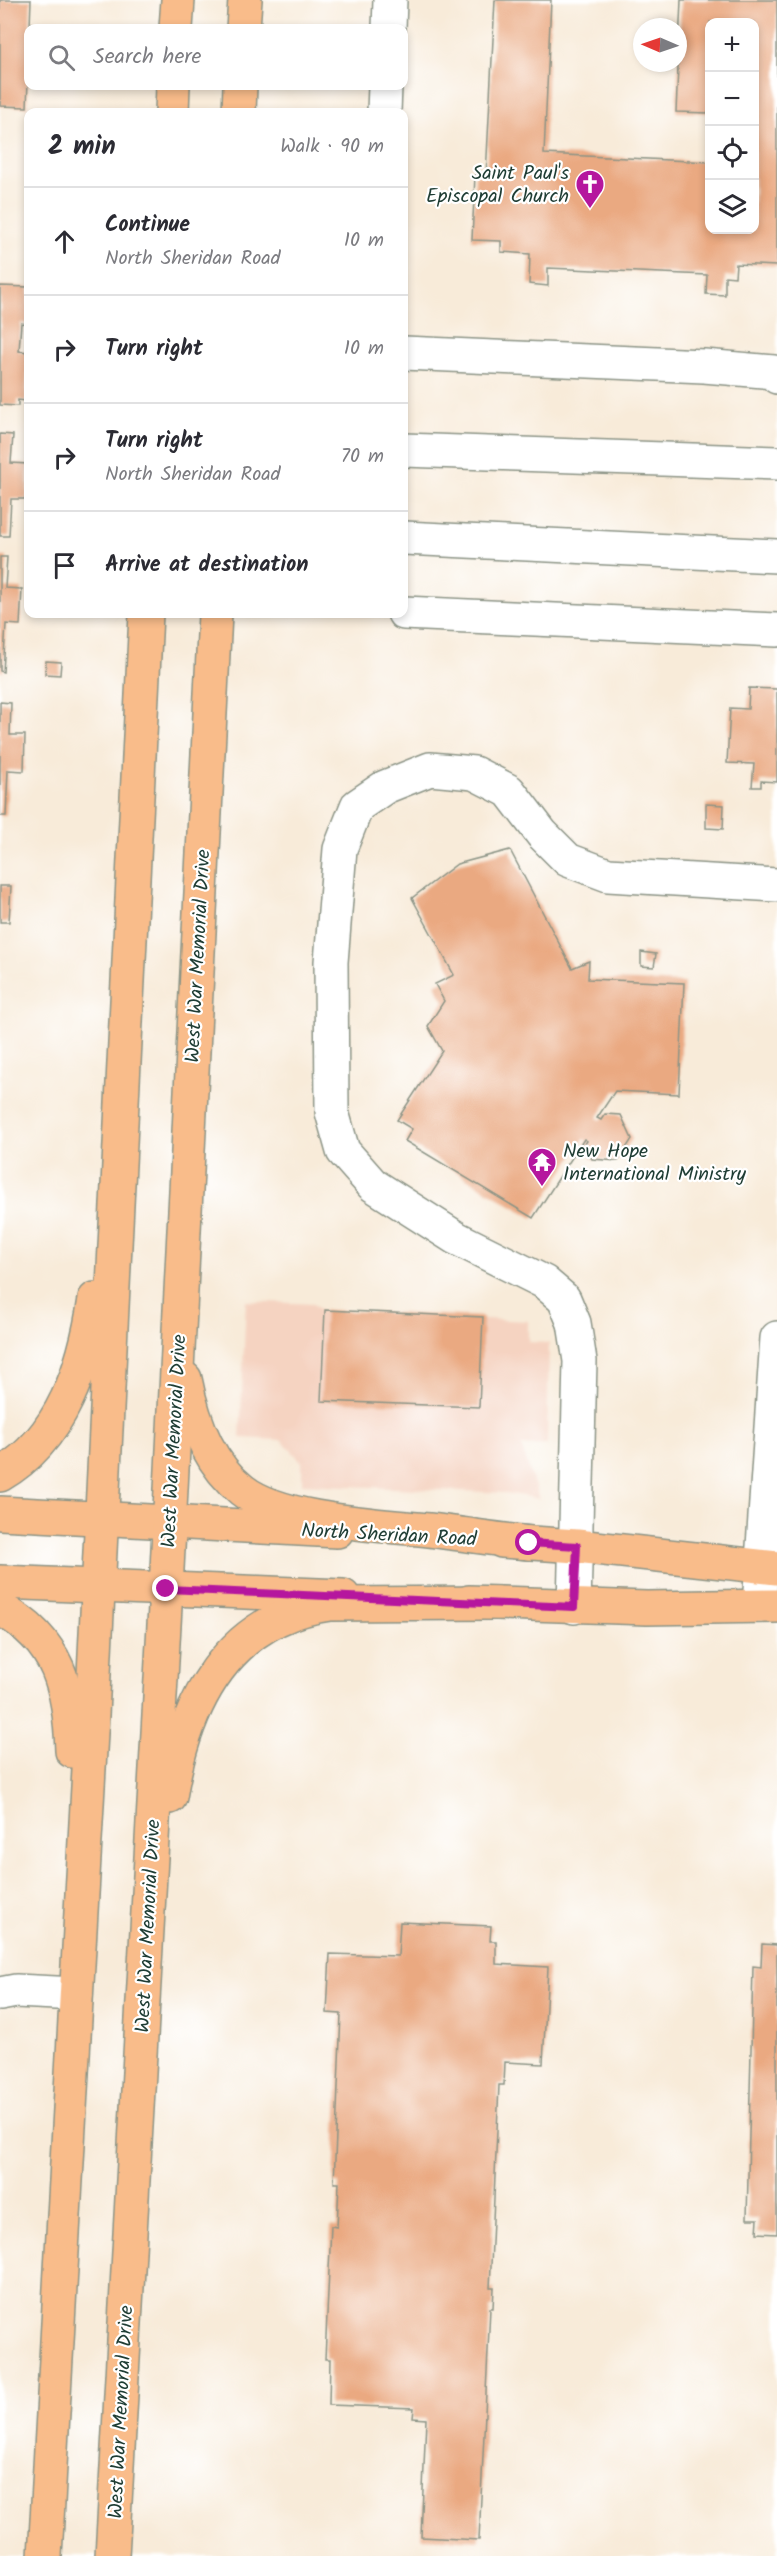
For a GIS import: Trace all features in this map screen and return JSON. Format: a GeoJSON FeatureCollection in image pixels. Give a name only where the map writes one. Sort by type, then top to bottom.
{"type":"FeatureCollection","features":[{"type":"Feature","properties":{"kind":"main road"},"geometry":{"type":"LineString","coordinates":[[177,24],[178,0]]}},
{"type":"Feature","properties":{"kind":"main road"},"geometry":{"type":"LineString","coordinates":[[243,24],[245,0]]}},
{"type":"Feature","properties":{"kind":"main road"},"geometry":{"type":"LineString","coordinates":[[172,108],[173,90]]}},
{"type":"Feature","properties":{"kind":"main road"},"geometry":{"type":"LineString","coordinates":[[239,108],[240,90]]}},
{"type":"Feature","properties":{"kind":"main road"},"geometry":{"type":"LineString","coordinates":[[45,2556],[102,1517],[146,618]]}},
{"type":"Feature","properties":{"kind":"main road","name":"West War Memorial Drive"},"geometry":{"type":"LineString","coordinates":[[112,2556],[166,1589],[184,1193],[215,618]]}},
{"type":"Feature","properties":{"kind":"main road"},"geometry":{"type":"LineString","coordinates":[[0,1475],[28,1454],[50,1428],[63,1407],[82,1363],[90,1331],[104,1234],[124,1047]]}},
{"type":"Feature","properties":{"kind":"main road"},"geometry":{"type":"LineString","coordinates":[[184,1193],[184,1371],[192,1407],[204,1441],[224,1472],[252,1497],[292,1511],[349,1521],[529,1543]]}},
{"type":"Feature","properties":{"kind":"main road","name":"North Sheridan Road"},"geometry":{"type":"LineString","coordinates":[[0,1513],[102,1517],[577,1546],[769,1567]]}},
{"type":"Feature","properties":{"kind":"main road"},"geometry":{"type":"LineString","coordinates":[[0,1582],[574,1607],[768,1606]]}},
{"type":"Feature","properties":{"kind":"main road"},"geometry":{"type":"LineString","coordinates":[[136,2118],[155,1924],[172,1789],[186,1731],[200,1694],[213,1673],[254,1633],[281,1616],[307,1608],[360,1602],[497,1603]]}},
{"type":"Feature","properties":{"kind":"main road"},"geometry":{"type":"LineString","coordinates":[[0,1609],[26,1625],[46,1647],[60,1671],[67,1695],[72,1750],[72,1943],[76,1994]]}},
{"type":"Feature","properties":{"kind":"street"},"geometry":{"type":"LineString","coordinates":[[389,24],[390,0]]}},
{"type":"Feature","properties":{"kind":"street"},"geometry":{"type":"LineString","coordinates":[[384,108],[386,90]]}},
{"type":"Feature","properties":{"kind":"street"},"geometry":{"type":"LineString","coordinates":[[408,353],[704,366],[774,372],[777,377]]}},
{"type":"Feature","properties":{"kind":"street"},"geometry":{"type":"LineString","coordinates":[[408,450],[777,463]]}},
{"type":"Feature","properties":{"kind":"street"},"geometry":{"type":"LineString","coordinates":[[408,538],[777,556]]}},
{"type":"Feature","properties":{"kind":"street"},"geometry":{"type":"LineString","coordinates":[[408,613],[777,630]]}},
{"type":"Feature","properties":{"kind":"street"},"geometry":{"type":"LineString","coordinates":[[574,1607],[580,1361],[574,1323],[564,1299],[544,1282],[456,1238],[373,1185],[343,1151],[332,1112],[331,962],[340,849],[357,806],[385,787],[430,769],[474,773],[509,791],[542,834],[568,860],[608,875],[777,885]]}},
{"type":"Feature","properties":{"kind":"street"},"geometry":{"type":"LineString","coordinates":[[768,1606],[777,1338]]}},
{"type":"Feature","properties":{"kind":"street"},"geometry":{"type":"LineString","coordinates":[[0,1994],[16,1990],[76,1994]]}},
{"type":"Feature","properties":{"kind":"shaded area"},"geometry":{"type":"Polygon","coordinates":[[[246,1301],[313,1304],[321,1311],[528,1321],[528,1342],[549,1343],[547,1445],[521,1446],[539,1499],[507,1493],[302,1484],[302,1462],[282,1440],[240,1438],[246,1301]]]}},
{"type":"Feature","properties":{"kind":"building"},"geometry":{"type":"Polygon","coordinates":[[[0,0],[31,0],[30,24],[24,24],[24,90],[28,90],[27,107],[0,106],[0,0]]]}},
{"type":"Feature","properties":{"kind":"building"},"geometry":{"type":"Polygon","coordinates":[[[495,0],[551,0],[544,154],[705,162],[705,234],[759,234],[759,18],[705,18],[705,113],[676,112],[678,72],[687,72],[687,18],[680,18],[681,0],[777,0],[777,266],[736,264],[735,277],[725,276],[725,295],[706,294],[707,275],[548,268],[548,286],[529,284],[530,254],[501,252],[501,241],[472,240],[475,175],[486,176],[495,0]]]}},
{"type":"Feature","properties":{"kind":"building"},"geometry":{"type":"Polygon","coordinates":[[[0,286],[24,287],[24,323],[21,323],[19,351],[24,352],[24,401],[18,400],[18,406],[0,405],[0,286]]]}},
{"type":"Feature","properties":{"kind":"building"},"geometry":{"type":"Polygon","coordinates":[[[0,434],[13,435],[11,463],[24,464],[24,499],[11,499],[9,536],[0,536],[0,434]]]}},
{"type":"Feature","properties":{"kind":"building"},"geometry":{"type":"Polygon","coordinates":[[[0,557],[7,557],[5,588],[22,589],[20,625],[6,624],[3,672],[0,671],[0,557]]]}},
{"type":"Feature","properties":{"kind":"building"},"geometry":{"type":"Polygon","coordinates":[[[46,661],[61,662],[60,675],[45,674],[46,661]]]}},
{"type":"Feature","properties":{"kind":"building"},"geometry":{"type":"Polygon","coordinates":[[[749,688],[777,689],[777,782],[761,781],[761,787],[752,787],[754,764],[727,763],[730,708],[748,709],[749,688]]]}},
{"type":"Feature","properties":{"kind":"building"},"geometry":{"type":"Polygon","coordinates":[[[0,702],[11,703],[10,735],[25,735],[24,771],[8,770],[6,816],[0,816],[0,702]]]}},
{"type":"Feature","properties":{"kind":"building"},"geometry":{"type":"Polygon","coordinates":[[[706,804],[724,805],[723,829],[706,828],[706,804]]]}},
{"type":"Feature","properties":{"kind":"building"},"geometry":{"type":"Polygon","coordinates":[[[510,850],[572,968],[589,961],[588,979],[684,983],[679,1094],[615,1091],[597,1118],[601,1120],[605,1114],[621,1115],[632,1139],[618,1161],[592,1159],[584,1145],[587,1141],[584,1139],[533,1218],[405,1141],[412,1129],[397,1120],[442,1051],[428,1026],[444,1001],[435,984],[454,975],[412,898],[457,864],[510,850]]]}},
{"type":"Feature","properties":{"kind":"building"},"geometry":{"type":"Polygon","coordinates":[[[0,886],[11,886],[9,922],[0,922],[0,886]]]}},
{"type":"Feature","properties":{"kind":"building"},"geometry":{"type":"Polygon","coordinates":[[[641,952],[656,954],[654,967],[641,966],[641,952]]]}},
{"type":"Feature","properties":{"kind":"building"},"geometry":{"type":"Polygon","coordinates":[[[325,1310],[483,1317],[479,1407],[321,1401],[325,1310]]]}},
{"type":"Feature","properties":{"kind":"building"},"geometry":{"type":"Polygon","coordinates":[[[400,1922],[491,1926],[490,1941],[496,1941],[496,1964],[548,1967],[543,2064],[505,2062],[504,2085],[499,2085],[490,2288],[494,2288],[493,2308],[490,2308],[479,2540],[421,2537],[426,2419],[413,2418],[414,2408],[329,2405],[330,2359],[325,2359],[331,2226],[337,2227],[339,2183],[334,2183],[341,2014],[327,2013],[330,1954],[398,1956],[400,1922]]]}},
{"type":"Feature","properties":{"kind":"building"},"geometry":{"type":"Polygon","coordinates":[[[762,1944],[777,1945],[777,2234],[757,2233],[758,2219],[747,2219],[753,1966],[761,1967],[762,1944]]]}},
{"type":"Feature","properties":{"kind":"place","name":"Saint Paul's Episcopal Church"},"geometry":{"type":"Point","coordinates":[590,210]}},
{"type":"Feature","properties":{"kind":"place","name":"New Hope International Ministry"},"geometry":{"type":"Point","coordinates":[542,1188]}},
{"type":"Feature","properties":{"kind":"route"},"geometry":{"type":"LineString","coordinates":[[166,1589],[574,1607],[577,1546],[529,1543]]}}]}
